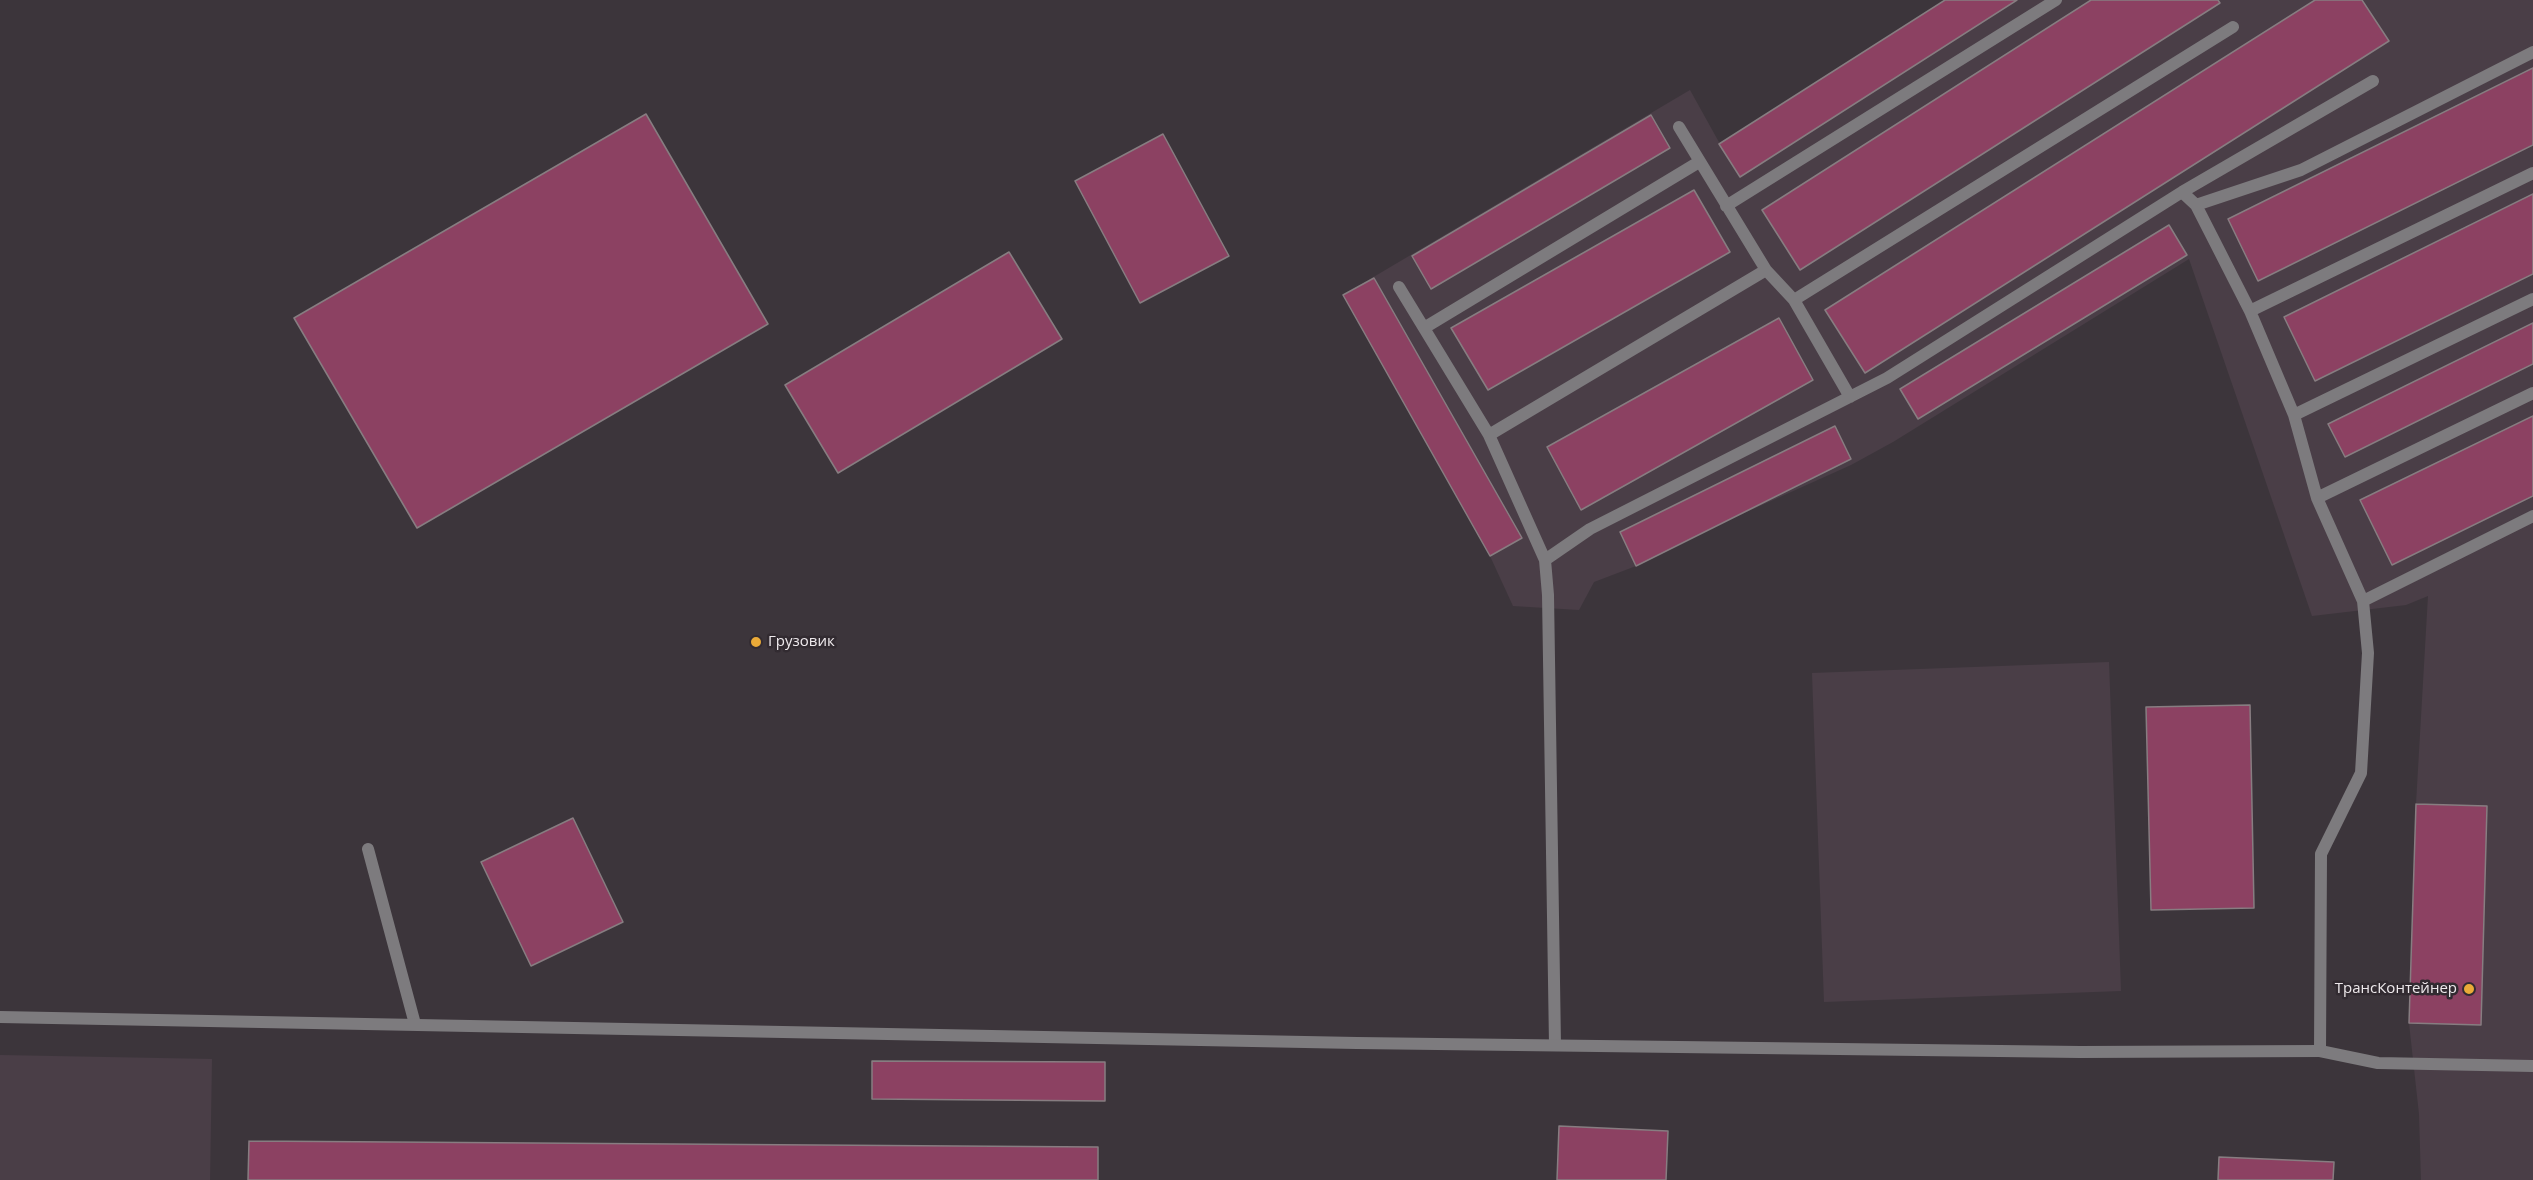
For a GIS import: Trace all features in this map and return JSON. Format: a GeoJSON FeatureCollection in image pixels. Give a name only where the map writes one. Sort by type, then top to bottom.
{"type":"FeatureCollection","features":[{"type":"Feature","properties":{"kind":"street"},"geometry":{"type":"LineString","coordinates":[[1726,206],[2055,0]]}},
{"type":"Feature","properties":{"kind":"street"},"geometry":{"type":"LineString","coordinates":[[1794,300],[2233,27]]}},
{"type":"Feature","properties":{"kind":"street"},"geometry":{"type":"LineString","coordinates":[[2196,205],[2301,170],[2533,52]]}},
{"type":"Feature","properties":{"kind":"street"},"geometry":{"type":"LineString","coordinates":[[1545,560],[1590,529],[1887,378],[2182,192],[2373,81]]}},
{"type":"Feature","properties":{"kind":"street"},"geometry":{"type":"LineString","coordinates":[[1679,127],[1766,270],[1794,300],[1850,397]]}},
{"type":"Feature","properties":{"kind":"street"},"geometry":{"type":"LineString","coordinates":[[1425,328],[1699,162]]}},
{"type":"Feature","properties":{"kind":"street"},"geometry":{"type":"LineString","coordinates":[[2250,311],[2533,173]]}},
{"type":"Feature","properties":{"kind":"street"},"geometry":{"type":"LineString","coordinates":[[2182,192],[2196,205],[2250,311],[2294,415],[2317,498],[2363,601],[2368,653],[2361,773],[2321,854],[2320,1052]]}},
{"type":"Feature","properties":{"kind":"street"},"geometry":{"type":"LineString","coordinates":[[1489,435],[1766,270]]}},
{"type":"Feature","properties":{"kind":"street"},"geometry":{"type":"LineString","coordinates":[[1399,287],[1489,435],[1545,560],[1548,595],[1555,1045]]}},
{"type":"Feature","properties":{"kind":"street"},"geometry":{"type":"LineString","coordinates":[[2294,415],[2533,299]]}},
{"type":"Feature","properties":{"kind":"street"},"geometry":{"type":"LineString","coordinates":[[2317,498],[2533,393]]}},
{"type":"Feature","properties":{"kind":"street"},"geometry":{"type":"LineString","coordinates":[[2363,601],[2533,516]]}},
{"type":"Feature","properties":{"kind":"street"},"geometry":{"type":"LineString","coordinates":[[369,849],[415,1024]]}},
{"type":"Feature","properties":{"kind":"street"},"geometry":{"type":"LineString","coordinates":[[0,1017],[1555,1045],[2080,1052],[2320,1052],[2378,1063],[2533,1066]]}},
{"type":"Feature","properties":{"kind":"shaded area"},"geometry":{"type":"Polygon","coordinates":[[[1945,0],[2533,0],[2533,1180],[2421,1180],[2419,1114],[2409,1023],[2416,804],[2428,596],[2406,605],[2312,616],[2189,259],[1893,442],[1851,465],[1731,519],[1636,566],[1594,582],[1579,610],[1513,606],[1490,556],[1343,295],[1690,90],[1720,144],[1945,0]]]}},
{"type":"Feature","properties":{"kind":"shaded area"},"geometry":{"type":"Polygon","coordinates":[[[2109,662],[2121,991],[1824,1002],[1812,673],[2109,662]]]}},
{"type":"Feature","properties":{"kind":"shaded area"},"geometry":{"type":"Polygon","coordinates":[[[0,1055],[212,1059],[210,1180],[0,1180],[0,1055]]]}},
{"type":"Feature","properties":{"kind":"building"},"geometry":{"type":"Polygon","coordinates":[[[1945,0],[2017,0],[1740,177],[1719,144],[1945,0]]]}},
{"type":"Feature","properties":{"kind":"building"},"geometry":{"type":"Polygon","coordinates":[[[2091,0],[2218,0],[2220,3],[1800,270],[1762,210],[2091,0]]]}},
{"type":"Feature","properties":{"kind":"building"},"geometry":{"type":"Polygon","coordinates":[[[2315,0],[2362,0],[2389,41],[1865,373],[1825,310],[2315,0]]]}},
{"type":"Feature","properties":{"kind":"building"},"geometry":{"type":"Polygon","coordinates":[[[2533,68],[2533,145],[2258,281],[2228,219],[2533,68]]]}},
{"type":"Feature","properties":{"kind":"building"},"geometry":{"type":"Polygon","coordinates":[[[646,114],[768,324],[417,528],[294,318],[646,114]]]}},
{"type":"Feature","properties":{"kind":"building"},"geometry":{"type":"Polygon","coordinates":[[[1651,115],[1670,148],[1431,289],[1412,256],[1651,115]]]}},
{"type":"Feature","properties":{"kind":"building"},"geometry":{"type":"Polygon","coordinates":[[[1163,134],[1229,256],[1140,303],[1075,181],[1163,134]]]}},
{"type":"Feature","properties":{"kind":"building"},"geometry":{"type":"Polygon","coordinates":[[[1694,190],[1730,252],[1488,390],[1451,328],[1694,190]]]}},
{"type":"Feature","properties":{"kind":"building"},"geometry":{"type":"Polygon","coordinates":[[[2533,194],[2533,274],[2315,381],[2284,317],[2533,194]]]}},
{"type":"Feature","properties":{"kind":"building"},"geometry":{"type":"Polygon","coordinates":[[[2169,225],[2187,255],[1918,419],[1900,389],[2169,225]]]}},
{"type":"Feature","properties":{"kind":"building"},"geometry":{"type":"Polygon","coordinates":[[[1009,252],[1062,339],[838,473],[785,385],[1009,252]]]}},
{"type":"Feature","properties":{"kind":"building"},"geometry":{"type":"Polygon","coordinates":[[[1374,278],[1522,538],[1490,556],[1343,295],[1374,278]]]}},
{"type":"Feature","properties":{"kind":"building"},"geometry":{"type":"Polygon","coordinates":[[[1779,318],[1813,380],[1581,510],[1547,447],[1779,318]]]}},
{"type":"Feature","properties":{"kind":"building"},"geometry":{"type":"Polygon","coordinates":[[[2533,323],[2533,364],[2345,457],[2328,424],[2533,323]]]}},
{"type":"Feature","properties":{"kind":"building"},"geometry":{"type":"Polygon","coordinates":[[[2533,416],[2533,496],[2392,565],[2360,500],[2533,416]]]}},
{"type":"Feature","properties":{"kind":"building"},"geometry":{"type":"Polygon","coordinates":[[[1835,426],[1851,459],[1636,566],[1620,532],[1835,426]]]}},
{"type":"Feature","properties":{"kind":"building"},"geometry":{"type":"Polygon","coordinates":[[[2250,705],[2254,908],[2151,910],[2146,707],[2250,705]]]}},
{"type":"Feature","properties":{"kind":"building"},"geometry":{"type":"Polygon","coordinates":[[[2416,804],[2487,806],[2481,1025],[2409,1023],[2416,804]]]}},
{"type":"Feature","properties":{"kind":"building"},"geometry":{"type":"Polygon","coordinates":[[[573,818],[623,922],[531,966],[481,862],[573,818]]]}},
{"type":"Feature","properties":{"kind":"building"},"geometry":{"type":"Polygon","coordinates":[[[872,1061],[1105,1062],[1105,1101],[872,1099],[872,1061]]]}},
{"type":"Feature","properties":{"kind":"building"},"geometry":{"type":"Polygon","coordinates":[[[1559,1126],[1668,1131],[1666,1180],[1557,1180],[1559,1126]]]}},
{"type":"Feature","properties":{"kind":"building"},"geometry":{"type":"Polygon","coordinates":[[[249,1141],[1098,1147],[1098,1180],[248,1180],[249,1141]]]}},
{"type":"Feature","properties":{"kind":"building"},"geometry":{"type":"Polygon","coordinates":[[[2219,1157],[2334,1162],[2333,1180],[2218,1180],[2219,1157]]]}},
{"type":"Feature","properties":{"kind":"place","name":"Грузовик"},"geometry":{"type":"Point","coordinates":[756,642]}},
{"type":"Feature","properties":{"kind":"place","name":"ТрансКонтейнер"},"geometry":{"type":"Point","coordinates":[2469,989]}}]}
